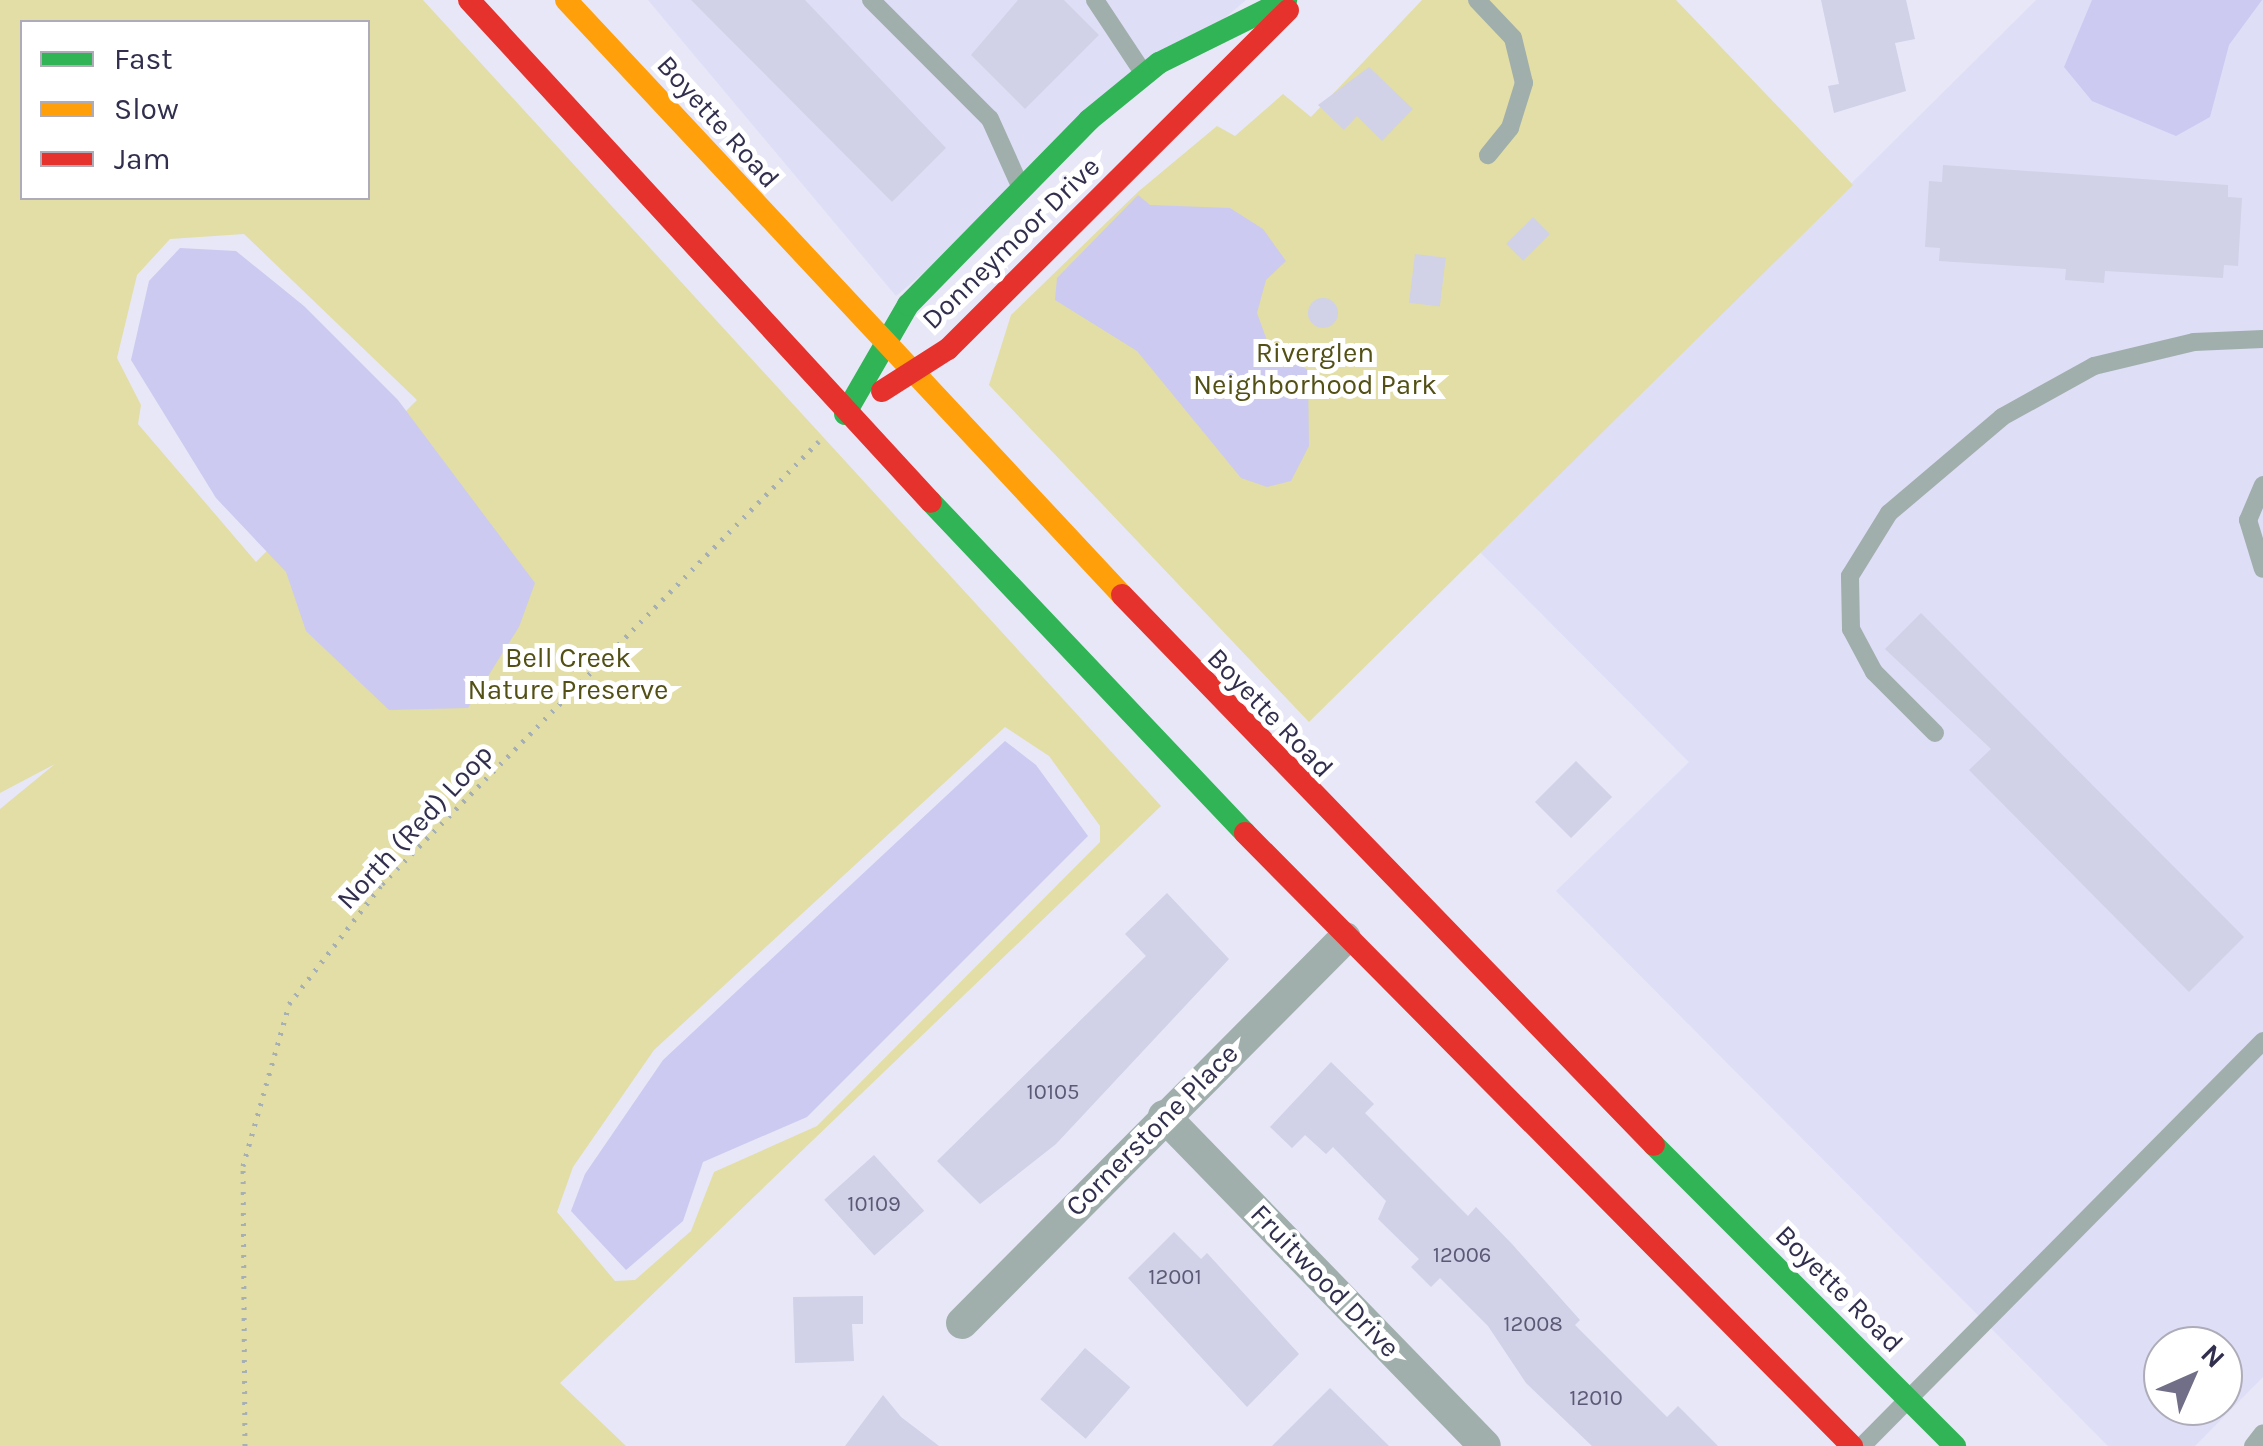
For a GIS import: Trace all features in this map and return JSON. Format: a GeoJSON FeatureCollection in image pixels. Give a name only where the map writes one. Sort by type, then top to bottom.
{"type":"FeatureCollection","features":[{"type":"Feature","properties":{"kind":"main road"},"geometry":{"type":"LineString","coordinates":[[469,0],[846,414],[1345,938],[1852,1446]]}},
{"type":"Feature","properties":{"kind":"main road","name":"Boyette Road"},"geometry":{"type":"LineString","coordinates":[[566,0],[908,375],[1388,880],[1954,1446]]}},
{"type":"Feature","properties":{"kind":"main road","name":"Donneymoor Drive"},"geometry":{"type":"LineString","coordinates":[[846,414],[908,305],[1021,190],[1144,74],[1286,0]]}},
{"type":"Feature","properties":{"kind":"main road","name":"Donneymoor Drive"},"geometry":{"type":"LineString","coordinates":[[846,414],[948,349],[1298,0]]}},
{"type":"Feature","properties":{"kind":"street","name":"Cornerstone Place"},"geometry":{"type":"LineString","coordinates":[[962,1324],[1164,1116],[1345,938]]}},
{"type":"Feature","properties":{"kind":"street","name":"Fruitwood Drive"},"geometry":{"type":"LineString","coordinates":[[1164,1116],[1475,1442]]}},
{"type":"Feature","properties":{"kind":"lane"},"geometry":{"type":"LineString","coordinates":[[871,0],[990,119],[1021,190]]}},
{"type":"Feature","properties":{"kind":"lane"},"geometry":{"type":"LineString","coordinates":[[1096,0],[1144,74]]}},
{"type":"Feature","properties":{"kind":"lane"},"geometry":{"type":"LineString","coordinates":[[1477,0],[1513,38],[1524,83],[1510,128],[1488,155]]}},
{"type":"Feature","properties":{"kind":"lane"},"geometry":{"type":"LineString","coordinates":[[1935,733],[1859,652],[1847,610],[1850,576],[1889,514],[2002,417],[2094,366],[2179,345],[2263,338]]}},
{"type":"Feature","properties":{"kind":"lane"},"geometry":{"type":"LineString","coordinates":[[2263,484],[2248,520],[2263,569]]}},
{"type":"Feature","properties":{"kind":"lane"},"geometry":{"type":"LineString","coordinates":[[1862,1446],[2263,1041]]}},
{"type":"Feature","properties":{"kind":"lane"},"geometry":{"type":"LineString","coordinates":[[2253,1446],[2263,1434]]}},
{"type":"Feature","properties":{"kind":"path","name":"North (Red) Loop"},"geometry":{"type":"LineString","coordinates":[[245,1446],[243,1166],[290,1004],[382,884],[809,451]]}},
{"type":"Feature","properties":{"kind":"shaded area"},"geometry":{"type":"Polygon","coordinates":[[[648,0],[1246,0],[896,296],[648,0]]]}},
{"type":"Feature","properties":{"kind":"shaded area"},"geometry":{"type":"Polygon","coordinates":[[[2036,0],[2263,0],[2263,1377],[2243,1397],[2243,1326],[2143,1326],[2143,1426],[2215,1426],[2195,1446],[2108,1446],[1556,891],[1689,762],[1480,552],[2036,0]]]}},
{"type":"Feature","properties":{"kind":"shaded area"},"geometry":{"type":"Polygon","coordinates":[[[2092,0],[2262,0],[2229,45],[2210,117],[2176,136],[2092,101],[2064,67],[2092,0]]]}},
{"type":"Feature","properties":{"kind":"shaded area"},"geometry":{"type":"Polygon","coordinates":[[[1138,195],[1150,205],[1230,208],[1263,229],[1286,261],[1266,280],[1257,313],[1269,346],[1308,370],[1309,446],[1291,481],[1267,487],[1241,478],[1137,351],[1055,300],[1057,278],[1138,195]]]}},
{"type":"Feature","properties":{"kind":"shaded area"},"geometry":{"type":"Polygon","coordinates":[[[180,248],[236,251],[304,306],[398,400],[535,583],[519,627],[468,708],[389,710],[306,631],[286,572],[216,498],[131,360],[149,281],[180,248]]]}},
{"type":"Feature","properties":{"kind":"shaded area"},"geometry":{"type":"Polygon","coordinates":[[[1005,741],[1036,765],[1088,836],[807,1117],[703,1162],[683,1221],[626,1270],[571,1211],[585,1174],[663,1060],[1005,741]]]}},
{"type":"Feature","properties":{"kind":"green space","name":"Bell Creek Nature Preserve"},"geometry":{"type":"Polygon","coordinates":[[[0,0],[423,0],[1161,806],[560,1383],[626,1446],[0,1446],[0,809],[55,764],[0,793],[0,0]],[[244,234],[170,239],[137,275],[117,358],[141,405],[138,424],[256,562],[417,400],[244,234]],[[1005,727],[654,1050],[573,1167],[557,1212],[615,1281],[635,1280],[691,1231],[714,1172],[817,1126],[1100,842],[1100,826],[1049,756],[1005,727]]]}},
{"type":"Feature","properties":{"kind":"green space","name":"Riverglen Neighborhood Park"},"geometry":{"type":"Polygon","coordinates":[[[1422,0],[1676,0],[1853,185],[1309,722],[989,385],[1011,315],[1139,191],[1217,126],[1235,136],[1283,94],[1311,117],[1422,0]]]}},
{"type":"Feature","properties":{"kind":"building"},"geometry":{"type":"Polygon","coordinates":[[[691,0],[805,0],[946,148],[892,202],[691,0]]]}},
{"type":"Feature","properties":{"kind":"building"},"geometry":{"type":"Polygon","coordinates":[[[1018,0],[1064,0],[1099,35],[1025,109],[971,55],[1018,0]]]}},
{"type":"Feature","properties":{"kind":"building"},"geometry":{"type":"Polygon","coordinates":[[[1821,0],[1906,0],[1915,39],[1895,43],[1906,91],[1834,113],[1828,86],[1839,84],[1821,0]]]}},
{"type":"Feature","properties":{"kind":"building"},"geometry":{"type":"Polygon","coordinates":[[[1369,67],[1413,109],[1382,141],[1357,116],[1344,130],[1318,105],[1369,67]]]}},
{"type":"Feature","properties":{"kind":"building"},"geometry":{"type":"Polygon","coordinates":[[[1943,165],[2228,185],[2228,197],[2242,198],[2238,266],[2224,265],[2223,278],[2105,271],[2104,283],[2065,280],[2066,269],[1939,261],[1940,248],[1925,247],[1929,181],[1942,182],[1943,165]]]}},
{"type":"Feature","properties":{"kind":"building"},"geometry":{"type":"Polygon","coordinates":[[[1533,217],[1550,234],[1523,261],[1506,244],[1533,217]]]}},
{"type":"Feature","properties":{"kind":"building"},"geometry":{"type":"Polygon","coordinates":[[[1415,254],[1446,258],[1440,306],[1409,303],[1415,254]]]}},
{"type":"Feature","properties":{"kind":"building"},"geometry":{"type":"Polygon","coordinates":[[[1323,298],[1337,307],[1338,313],[1329,327],[1323,328],[1309,319],[1308,313],[1317,299],[1323,298]]]}},
{"type":"Feature","properties":{"kind":"building"},"geometry":{"type":"Polygon","coordinates":[[[1921,613],[2244,937],[2189,992],[1969,770],[1991,749],[1885,649],[1921,613]]]}},
{"type":"Feature","properties":{"kind":"building"},"geometry":{"type":"Polygon","coordinates":[[[1576,761],[1612,797],[1571,838],[1535,802],[1576,761]]]}},
{"type":"Feature","properties":{"kind":"building"},"geometry":{"type":"Polygon","coordinates":[[[1167,893],[1229,959],[1056,1144],[980,1204],[937,1161],[1146,956],[1125,934],[1167,893]]]}},
{"type":"Feature","properties":{"kind":"building"},"geometry":{"type":"Polygon","coordinates":[[[1331,1062],[1374,1104],[1365,1113],[1468,1216],[1476,1207],[1580,1320],[1575,1325],[1667,1417],[1678,1406],[1718,1446],[1592,1446],[1526,1383],[1488,1326],[1440,1278],[1431,1287],[1411,1267],[1419,1259],[1378,1219],[1386,1201],[1333,1147],[1326,1154],[1305,1135],[1292,1148],[1270,1127],[1331,1062]]]}},
{"type":"Feature","properties":{"kind":"building"},"geometry":{"type":"Polygon","coordinates":[[[874,1155],[924,1211],[874,1256],[824,1200],[874,1155]]]}},
{"type":"Feature","properties":{"kind":"building"},"geometry":{"type":"Polygon","coordinates":[[[1174,1232],[1201,1259],[1207,1253],[1299,1354],[1247,1407],[1128,1278],[1174,1232]]]}},
{"type":"Feature","properties":{"kind":"building"},"geometry":{"type":"Polygon","coordinates":[[[863,1296],[863,1324],[852,1324],[854,1361],[795,1363],[793,1297],[863,1296]]]}},
{"type":"Feature","properties":{"kind":"building"},"geometry":{"type":"Polygon","coordinates":[[[1085,1348],[1130,1387],[1086,1439],[1040,1399],[1085,1348]]]}},
{"type":"Feature","properties":{"kind":"building"},"geometry":{"type":"Polygon","coordinates":[[[1330,1388],[1389,1446],[1272,1446],[1330,1388]]]}},
{"type":"Feature","properties":{"kind":"building"},"geometry":{"type":"Polygon","coordinates":[[[883,1395],[901,1417],[939,1446],[845,1446],[883,1395]]]}},
{"type":"Feature","properties":{"kind":"traffic: fast"},"geometry":{"type":"LineString","coordinates":[[845,414],[908,305],[1089,120],[1159,63],[1286,0]]}},
{"type":"Feature","properties":{"kind":"traffic: fast"},"geometry":{"type":"LineString","coordinates":[[931,502],[1245,833]]}},
{"type":"Feature","properties":{"kind":"traffic: fast"},"geometry":{"type":"LineString","coordinates":[[1654,1145],[1955,1446]]}},
{"type":"Feature","properties":{"kind":"traffic: slow"},"geometry":{"type":"LineString","coordinates":[[566,0],[1122,595]]}},
{"type":"Feature","properties":{"kind":"traffic: jam"},"geometry":{"type":"LineString","coordinates":[[469,0],[931,502]]}},
{"type":"Feature","properties":{"kind":"traffic: jam"},"geometry":{"type":"LineString","coordinates":[[882,391],[948,349],[1288,10]]}},
{"type":"Feature","properties":{"kind":"traffic: jam"},"geometry":{"type":"LineString","coordinates":[[1122,595],[1654,1145]]}},
{"type":"Feature","properties":{"kind":"traffic: jam"},"geometry":{"type":"LineString","coordinates":[[1245,833],[1852,1446]]}}]}
